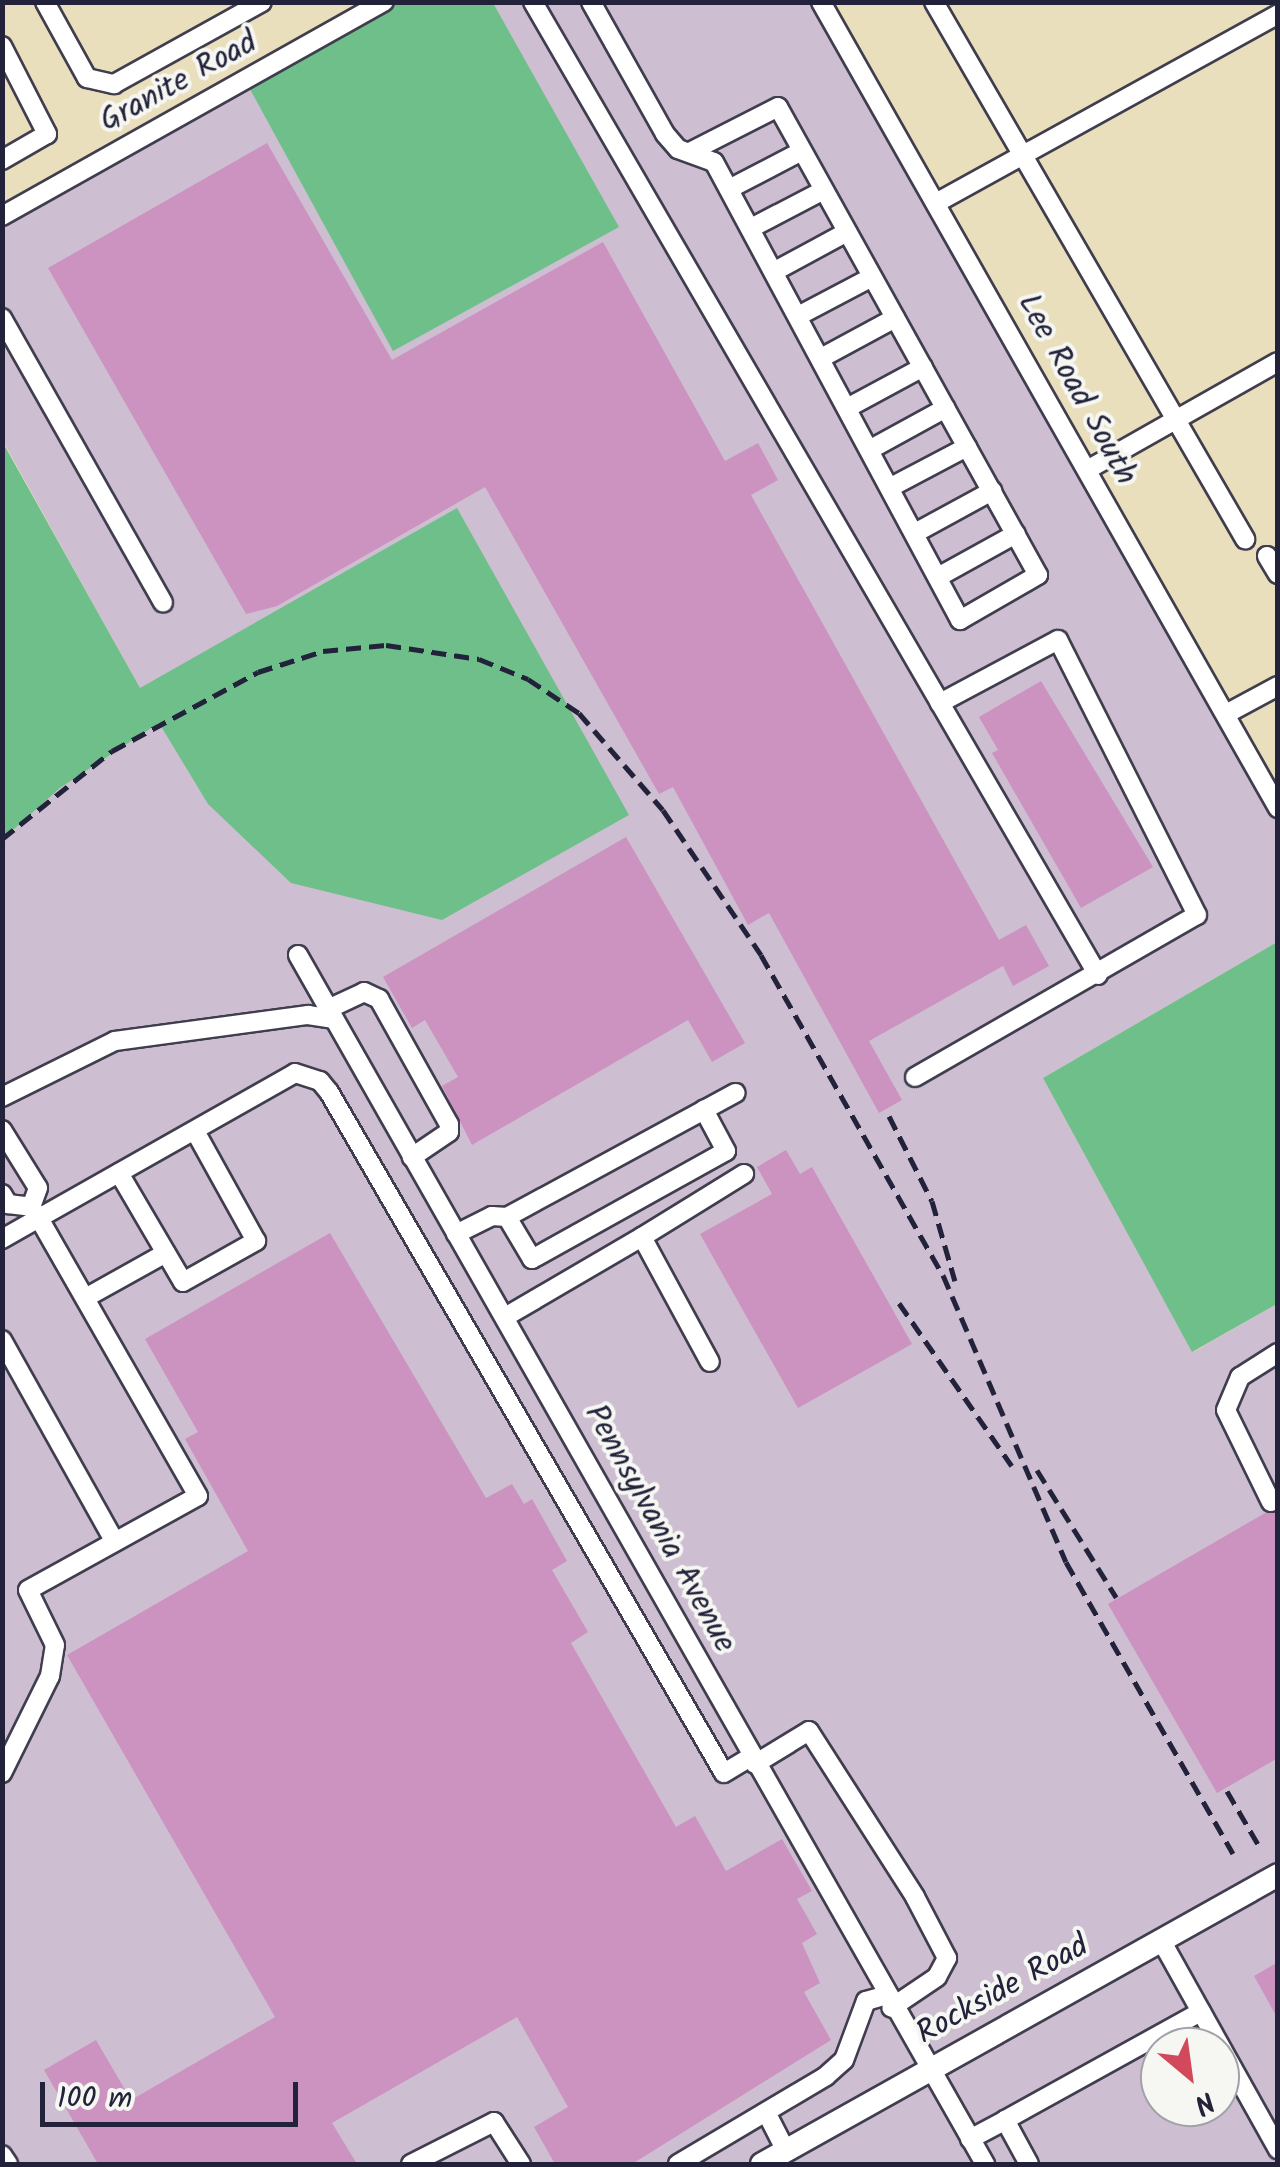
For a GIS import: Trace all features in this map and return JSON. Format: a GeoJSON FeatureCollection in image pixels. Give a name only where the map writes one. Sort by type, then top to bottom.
{"type":"FeatureCollection","features":[{"type":"Feature","properties":{"kind":"main road","name":"Rockside Road"},"geometry":{"type":"LineString","coordinates":[[762,2164],[1278,1875]]}},
{"type":"Feature","properties":{"kind":"street"},"geometry":{"type":"LineString","coordinates":[[45,2],[87,78],[114,84],[262,2]]}},
{"type":"Feature","properties":{"kind":"street","name":"Granite Road"},"geometry":{"type":"LineString","coordinates":[[2,216],[384,2]]}},
{"type":"Feature","properties":{"kind":"street"},"geometry":{"type":"LineString","coordinates":[[533,2],[1098,976]]}},
{"type":"Feature","properties":{"kind":"street"},"geometry":{"type":"LineString","coordinates":[[592,2],[665,134],[690,152],[714,162],[824,358],[960,620],[1038,574],[778,107],[690,152]]}},
{"type":"Feature","properties":{"kind":"street","name":"Lee Road South"},"geometry":{"type":"LineString","coordinates":[[821,2],[1277,804]]}},
{"type":"Feature","properties":{"kind":"street"},"geometry":{"type":"LineString","coordinates":[[934,2],[1172,422],[1245,540]]}},
{"type":"Feature","properties":{"kind":"street"},"geometry":{"type":"LineString","coordinates":[[936,203],[1278,14]]}},
{"type":"Feature","properties":{"kind":"street"},"geometry":{"type":"LineString","coordinates":[[2,46],[47,134],[2,160]]}},
{"type":"Feature","properties":{"kind":"street"},"geometry":{"type":"LineString","coordinates":[[729,189],[802,151]]}},
{"type":"Feature","properties":{"kind":"street"},"geometry":{"type":"LineString","coordinates":[[751,228],[824,190]]}},
{"type":"Feature","properties":{"kind":"street"},"geometry":{"type":"LineString","coordinates":[[775,271],[847,232]]}},
{"type":"Feature","properties":{"kind":"street"},"geometry":{"type":"LineString","coordinates":[[800,315],[872,277]]}},
{"type":"Feature","properties":{"kind":"street"},"geometry":{"type":"LineString","coordinates":[[2,318],[163,602]]}},
{"type":"Feature","properties":{"kind":"street"},"geometry":{"type":"LineString","coordinates":[[824,358],[895,318]]}},
{"type":"Feature","properties":{"kind":"street"},"geometry":{"type":"LineString","coordinates":[[1087,470],[1278,362]]}},
{"type":"Feature","properties":{"kind":"street"},"geometry":{"type":"LineString","coordinates":[[849,406],[923,367]]}},
{"type":"Feature","properties":{"kind":"street"},"geometry":{"type":"LineString","coordinates":[[871,449],[946,408]]}},
{"type":"Feature","properties":{"kind":"street"},"geometry":{"type":"LineString","coordinates":[[891,487],[968,447]]}},
{"type":"Feature","properties":{"kind":"street"},"geometry":{"type":"LineString","coordinates":[[914,532],[992,491]]}},
{"type":"Feature","properties":{"kind":"street"},"geometry":{"type":"LineString","coordinates":[[938,577],[1016,534]]}},
{"type":"Feature","properties":{"kind":"street"},"geometry":{"type":"LineString","coordinates":[[1267,556],[1278,574]]}},
{"type":"Feature","properties":{"kind":"street"},"geometry":{"type":"LineString","coordinates":[[915,1076],[1098,976],[1198,915],[1058,640],[940,703]]}},
{"type":"Feature","properties":{"kind":"street"},"geometry":{"type":"LineString","coordinates":[[1226,714],[1278,686]]}},
{"type":"Feature","properties":{"kind":"street","name":"Pennsylvania Avenue"},"geometry":{"type":"LineString","coordinates":[[298,955],[887,2002],[984,2164]]}},
{"type":"Feature","properties":{"kind":"street"},"geometry":{"type":"LineString","coordinates":[[2,1097],[115,1041],[330,1014],[364,992],[379,999],[449,1124],[450,1132],[412,1157]]}},
{"type":"Feature","properties":{"kind":"street"},"geometry":{"type":"LineString","coordinates":[[2,1238],[35,1213],[119,1173],[295,1073],[320,1081],[724,1774],[808,1730],[915,1898],[947,1958],[937,1977],[887,2002],[866,2002],[855,2019],[844,2060],[678,2164]]}},
{"type":"Feature","properties":{"kind":"street"},"geometry":{"type":"LineString","coordinates":[[456,1234],[492,1216],[507,1217],[736,1093]]}},
{"type":"Feature","properties":{"kind":"street"},"geometry":{"type":"LineString","coordinates":[[507,1217],[532,1259],[726,1152],[704,1110]]}},
{"type":"Feature","properties":{"kind":"street"},"geometry":{"type":"LineString","coordinates":[[2,1130],[38,1188],[35,1213],[198,1496],[28,1590],[55,1645],[50,1676],[2,1773]]}},
{"type":"Feature","properties":{"kind":"street"},"geometry":{"type":"LineString","coordinates":[[119,1173],[183,1282],[256,1241],[195,1131]]}},
{"type":"Feature","properties":{"kind":"street"},"geometry":{"type":"LineString","coordinates":[[504,1317],[744,1174]]}},
{"type":"Feature","properties":{"kind":"street"},"geometry":{"type":"LineString","coordinates":[[2,1194],[8,1204],[35,1213]]}},
{"type":"Feature","properties":{"kind":"street"},"geometry":{"type":"LineString","coordinates":[[642,1237],[710,1362]]}},
{"type":"Feature","properties":{"kind":"street"},"geometry":{"type":"LineString","coordinates":[[86,1297],[166,1253]]}},
{"type":"Feature","properties":{"kind":"street"},"geometry":{"type":"LineString","coordinates":[[2,1340],[115,1542]]}},
{"type":"Feature","properties":{"kind":"street"},"geometry":{"type":"LineString","coordinates":[[1271,1502],[1226,1410],[1240,1377],[1278,1352]]}},
{"type":"Feature","properties":{"kind":"street"},"geometry":{"type":"LineString","coordinates":[[1162,1940],[1278,2150]]}},
{"type":"Feature","properties":{"kind":"street"},"geometry":{"type":"LineString","coordinates":[[970,2139],[1201,2012]]}},
{"type":"Feature","properties":{"kind":"street"},"geometry":{"type":"LineString","coordinates":[[766,2112],[786,2151]]}},
{"type":"Feature","properties":{"kind":"street"},"geometry":{"type":"LineString","coordinates":[[1004,2120],[1029,2164]]}},
{"type":"Feature","properties":{"kind":"street"},"geometry":{"type":"LineString","coordinates":[[411,2164],[494,2122],[521,2164]]}},
{"type":"Feature","properties":{"kind":"street"},"geometry":{"type":"LineString","coordinates":[[2,2155],[8,2164]]}},
{"type":"Feature","properties":{"kind":"shaded area"},"geometry":{"type":"Polygon","coordinates":[[[384,3],[821,3],[1277,808],[1277,942],[1043,1078],[1193,1352],[1277,1304],[1277,2164],[3,2164],[3,839],[60,788],[159,723],[3,441],[2,216],[384,3]]]}},
{"type":"Feature","properties":{"kind":"green space"},"geometry":{"type":"Polygon","coordinates":[[[384,3],[493,3],[619,227],[393,351],[245,80],[384,3]]]}},
{"type":"Feature","properties":{"kind":"green space"},"geometry":{"type":"Polygon","coordinates":[[[2,441],[140,688],[457,508],[629,815],[442,920],[291,883],[208,804],[159,723],[60,788],[3,839],[2,441]]]}},
{"type":"Feature","properties":{"kind":"green space"},"geometry":{"type":"Polygon","coordinates":[[[1277,942],[1277,1304],[1192,1352],[1043,1078],[1277,942]]]}},
{"type":"Feature","properties":{"kind":"building"},"geometry":{"type":"Polygon","coordinates":[[[267,143],[392,360],[603,242],[725,461],[758,443],[778,480],[751,495],[999,940],[1026,925],[1049,966],[1013,986],[1003,966],[869,1041],[902,1100],[879,1113],[769,913],[748,925],[673,787],[659,794],[485,487],[277,606],[246,614],[48,268],[267,143]]]}},
{"type":"Feature","properties":{"kind":"building"},"geometry":{"type":"Polygon","coordinates":[[[1041,681],[1153,867],[1081,908],[992,753],[998,750],[979,717],[1041,681]]]}},
{"type":"Feature","properties":{"kind":"building"},"geometry":{"type":"Polygon","coordinates":[[[626,837],[745,1043],[712,1062],[688,1020],[472,1145],[442,1086],[458,1077],[425,1020],[412,1028],[383,977],[626,837]]]}},
{"type":"Feature","properties":{"kind":"building"},"geometry":{"type":"Polygon","coordinates":[[[786,1150],[800,1174],[812,1167],[912,1344],[798,1408],[700,1234],[772,1194],[757,1167],[786,1150]]]}},
{"type":"Feature","properties":{"kind":"building"},"geometry":{"type":"Polygon","coordinates":[[[330,1233],[486,1498],[512,1484],[524,1504],[532,1499],[567,1561],[552,1570],[588,1632],[571,1643],[676,1827],[695,1816],[726,1871],[782,1839],[812,1891],[797,1899],[817,1934],[802,1943],[820,1983],[804,1992],[831,2040],[632,2164],[555,2164],[534,2127],[568,2107],[517,2017],[332,2123],[357,2164],[98,2164],[44,2070],[96,2040],[131,2100],[275,2017],[67,1655],[248,1551],[185,1439],[198,1432],[145,1339],[330,1233]]]}},
{"type":"Feature","properties":{"kind":"building"},"geometry":{"type":"Polygon","coordinates":[[[1265,1513],[1278,1513],[1278,1758],[1217,1793],[1108,1604],[1265,1513]]]}},
{"type":"Feature","properties":{"kind":"building"},"geometry":{"type":"Polygon","coordinates":[[[1278,1962],[1278,2019],[1254,1976],[1278,1962]]]}},
{"type":"Feature","properties":{"kind":"railway"},"geometry":{"type":"LineString","coordinates":[[2,839],[112,751],[258,672],[323,651],[386,645],[479,659],[528,679],[579,713],[663,810],[761,955],[943,1275],[1066,1562],[1233,1854]]}},
{"type":"Feature","properties":{"kind":"railway"},"geometry":{"type":"LineString","coordinates":[[889,1116],[932,1201],[955,1281]]}},
{"type":"Feature","properties":{"kind":"railway"},"geometry":{"type":"LineString","coordinates":[[899,1303],[1012,1466]]}},
{"type":"Feature","properties":{"kind":"railway"},"geometry":{"type":"LineString","coordinates":[[1037,1470],[1116,1597]]}},
{"type":"Feature","properties":{"kind":"railway"},"geometry":{"type":"LineString","coordinates":[[1227,1791],[1258,1844]]}}]}
